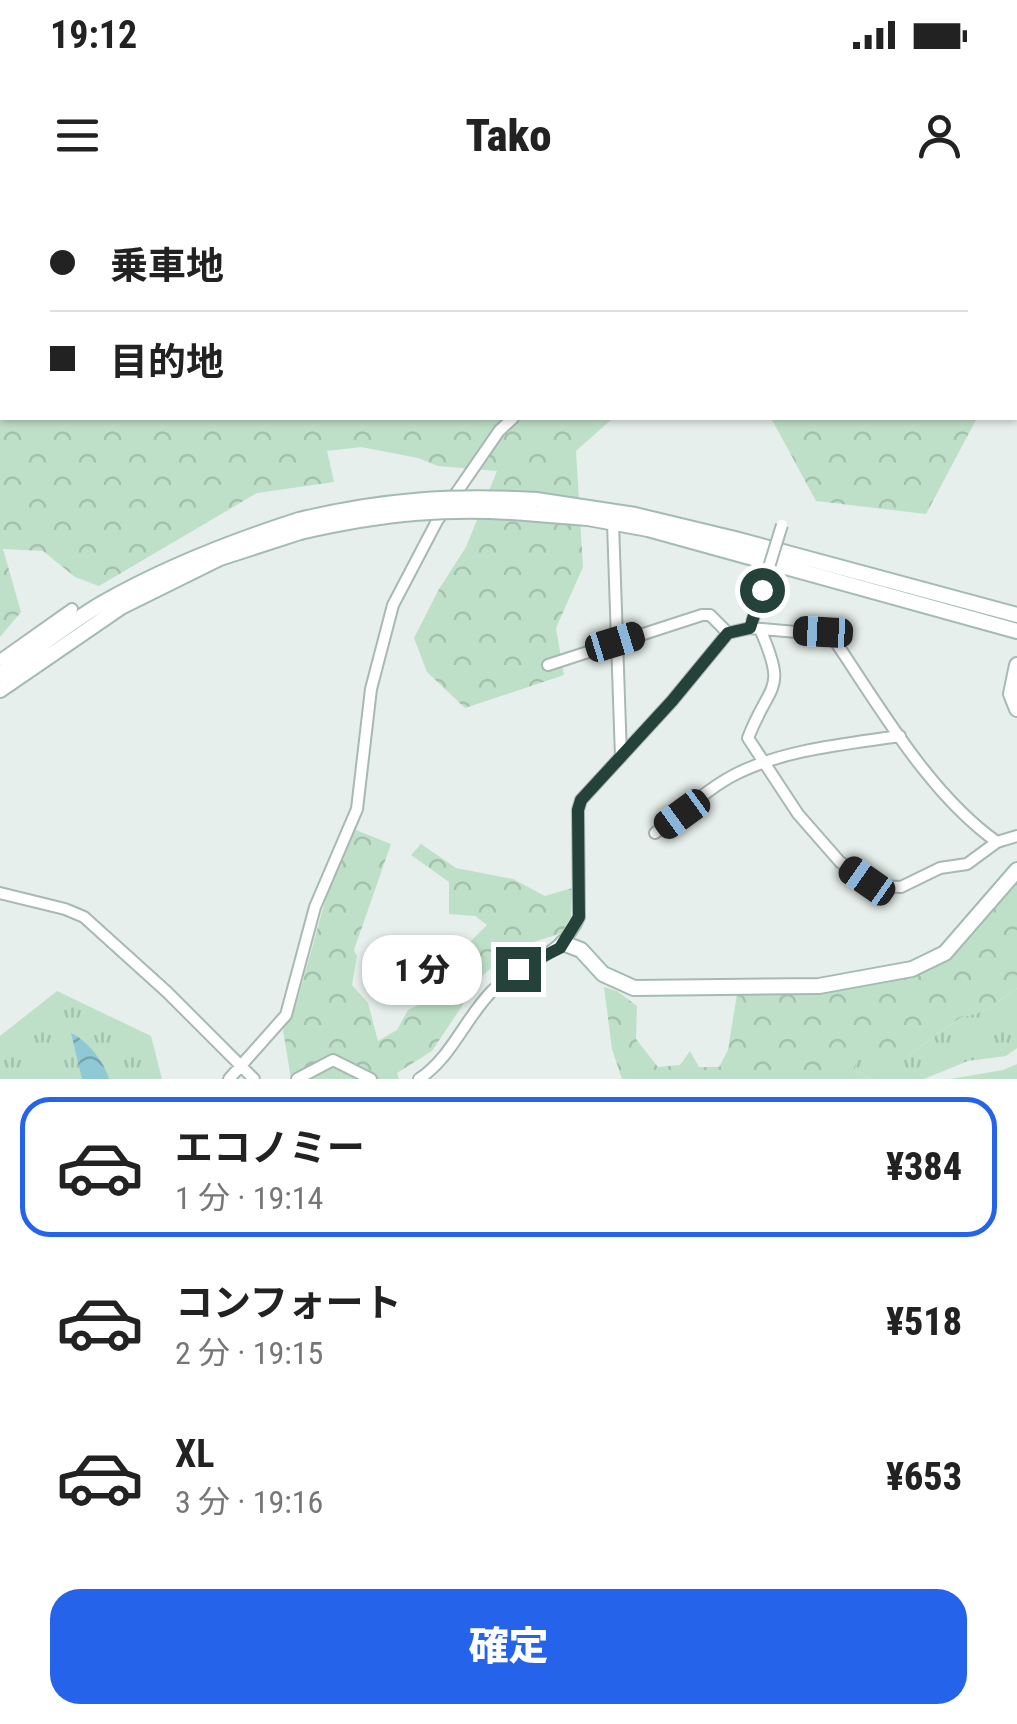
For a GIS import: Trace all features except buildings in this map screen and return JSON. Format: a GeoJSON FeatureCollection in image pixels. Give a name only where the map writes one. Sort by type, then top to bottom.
{"type":"FeatureCollection","features":[{"type":"Feature","properties":{"kind":"main road"},"geometry":{"type":"LineString","coordinates":[[0,674],[97,606],[204,552],[389,501],[420,498],[480,496],[614,523],[1017,631]]}},
{"type":"Feature","properties":{"kind":"main road"},"geometry":{"type":"LineString","coordinates":[[536,507],[591,506],[668,523],[1017,615]]}},
{"type":"Feature","properties":{"kind":"main road"},"geometry":{"type":"LineString","coordinates":[[0,690],[121,608],[220,558],[300,526]]}},
{"type":"Feature","properties":{"kind":"main road"},"geometry":{"type":"LineString","coordinates":[[946,612],[996,628],[1017,647]]}},
{"type":"Feature","properties":{"kind":"main road"},"geometry":{"type":"LineString","coordinates":[[1017,665],[1011,694],[1017,709]]}},
{"type":"Feature","properties":{"kind":"main road"},"geometry":{"type":"LineString","coordinates":[[563,944],[581,950],[603,974],[634,988],[818,986],[912,969],[945,953],[1017,870]]}},
{"type":"Feature","properties":{"kind":"street"},"geometry":{"type":"LineString","coordinates":[[229,1079],[286,1015],[314,906],[356,810],[371,688],[393,605],[437,521],[499,430],[512,420]]}},
{"type":"Feature","properties":{"kind":"street"},"geometry":{"type":"LineString","coordinates":[[614,523],[621,757]]}},
{"type":"Feature","properties":{"kind":"street"},"geometry":{"type":"LineString","coordinates":[[782,525],[754,627],[772,658],[776,679],[748,738],[798,814],[840,862],[878,886],[901,887],[940,868],[967,864],[997,842],[1017,836]]}},
{"type":"Feature","properties":{"kind":"street"},"geometry":{"type":"LineString","coordinates":[[0,660],[72,609]]}},
{"type":"Feature","properties":{"kind":"street"},"geometry":{"type":"LineString","coordinates":[[548,666],[702,615],[710,615],[728,633]]}},
{"type":"Feature","properties":{"kind":"street"},"geometry":{"type":"LineString","coordinates":[[419,1079],[446,1055],[491,992],[518,969],[563,944],[579,917],[581,800],[728,633],[754,627],[823,632],[831,636],[900,736],[958,809],[997,842]]}},
{"type":"Feature","properties":{"kind":"street"},"geometry":{"type":"LineString","coordinates":[[654,833],[735,774],[834,746],[900,736]]}},
{"type":"Feature","properties":{"kind":"street"},"geometry":{"type":"LineString","coordinates":[[0,893],[84,917],[168,992],[254,1079]]}},
{"type":"Feature","properties":{"kind":"street"},"geometry":{"type":"LineString","coordinates":[[297,1079],[333,1060],[371,1079]]}},
{"type":"Feature","properties":{"kind":"green space"},"geometry":{"type":"Polygon","coordinates":[[[0,420],[611,420],[576,451],[583,567],[556,628],[564,675],[465,708],[427,672],[414,638],[466,547],[497,471],[438,466],[361,447],[327,451],[334,482],[257,493],[99,586],[75,577],[43,551],[3,549],[21,612],[0,637],[0,420]]]}},
{"type":"Feature","properties":{"kind":"green space"},"geometry":{"type":"Polygon","coordinates":[[[772,420],[976,420],[926,514],[816,501],[772,420]]]}},
{"type":"Feature","properties":{"kind":"green space"},"geometry":{"type":"Polygon","coordinates":[[[353,829],[391,844],[354,950],[357,956],[352,985],[368,1003],[378,1041],[397,1030],[408,1010],[430,999],[432,959],[461,960],[466,946],[487,925],[475,916],[449,914],[449,882],[411,855],[421,844],[456,868],[513,879],[545,896],[572,888],[571,917],[562,933],[515,948],[482,976],[432,1051],[397,1073],[399,1079],[291,1079],[283,1030],[297,1002],[327,894],[353,829]]]}},
{"type":"Feature","properties":{"kind":"green space"},"geometry":{"type":"Polygon","coordinates":[[[1017,878],[1017,988],[985,1011],[960,1018],[908,1056],[854,1070],[871,1079],[622,1079],[612,1049],[604,987],[617,991],[637,1006],[636,1039],[658,1067],[680,1065],[690,1051],[699,1067],[719,1067],[728,1050],[737,994],[841,988],[951,954],[1017,878]]]}},
{"type":"Feature","properties":{"kind":"green space"},"geometry":{"type":"Polygon","coordinates":[[[1017,988],[1017,1048],[1006,1056],[968,1061],[924,1079],[871,1079],[854,1070],[862,1048],[908,1056],[960,1018],[985,1011],[1017,988]]]}},
{"type":"Feature","properties":{"kind":"green space"},"geometry":{"type":"Polygon","coordinates":[[[57,991],[151,1036],[162,1079],[0,1079],[0,1036],[57,991]]]}},
{"type":"Feature","properties":{"kind":"green space"},"geometry":{"type":"Polygon","coordinates":[[[1017,1064],[1017,1079],[950,1079],[1003,1070],[1017,1064]]]}},
{"type":"Feature","properties":{"kind":"water"},"geometry":{"type":"Polygon","coordinates":[[[71,1033],[94,1053],[109,1079],[82,1079],[71,1033]]]}},
{"type":"Feature","properties":{"kind":"route"},"geometry":{"type":"LineString","coordinates":[[518,969],[560,948],[579,917],[581,800],[728,633],[750,628],[762,590]]}}]}
